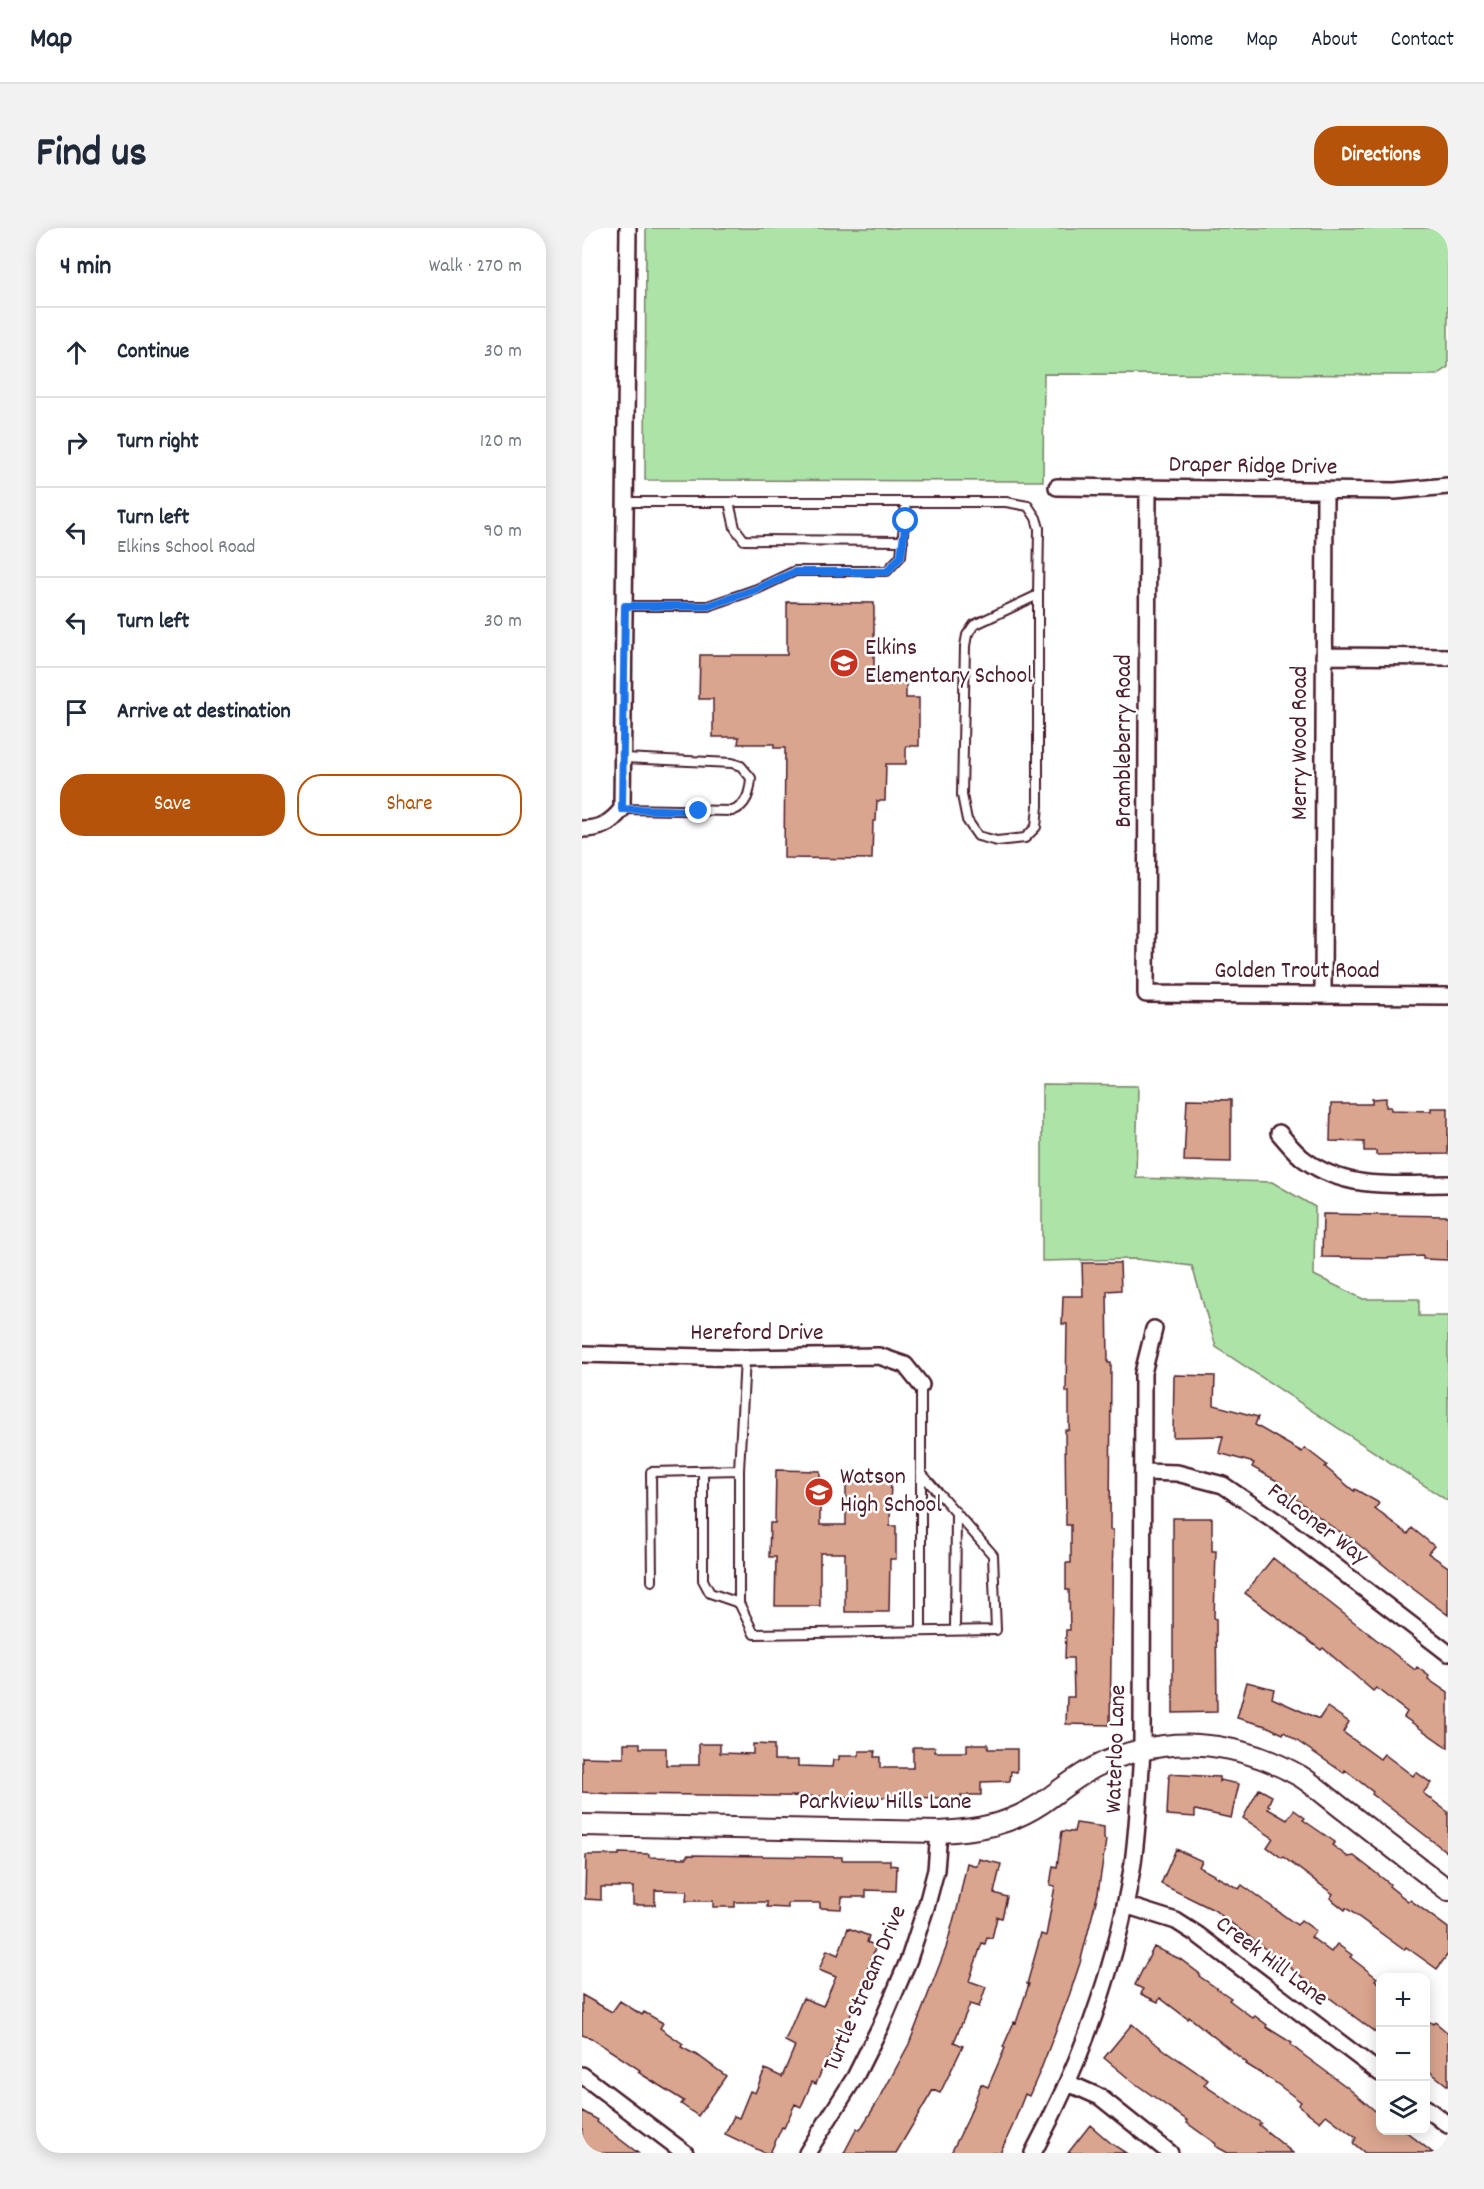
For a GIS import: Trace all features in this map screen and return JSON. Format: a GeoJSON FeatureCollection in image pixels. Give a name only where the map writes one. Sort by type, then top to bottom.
{"type":"FeatureCollection","features":[{"type":"Feature","properties":{"kind":"street"},"geometry":{"type":"LineString","coordinates":[[582,830],[612,823],[622,809],[628,228]]}},
{"type":"Feature","properties":{"kind":"street","name":"Draper Ridge Drive"},"geometry":{"type":"LineString","coordinates":[[1057,487],[1395,491],[1448,486]]}},
{"type":"Feature","properties":{"kind":"street","name":"Brambleberry Road"},"geometry":{"type":"LineString","coordinates":[[1146,994],[1148,488]]}},
{"type":"Feature","properties":{"kind":"street","name":"Merry Wood Road"},"geometry":{"type":"LineString","coordinates":[[1323,995],[1325,490]]}},
{"type":"Feature","properties":{"kind":"street"},"geometry":{"type":"LineString","coordinates":[[1324,656],[1448,657]]}},
{"type":"Feature","properties":{"kind":"street","name":"Golden Trout Road"},"geometry":{"type":"LineString","coordinates":[[1146,994],[1448,996]]}},
{"type":"Feature","properties":{"kind":"street"},"geometry":{"type":"LineString","coordinates":[[1279,1133],[1303,1159],[1345,1181],[1379,1184],[1448,1184]]}},
{"type":"Feature","properties":{"kind":"street","name":"Waterloo Lane"},"geometry":{"type":"LineString","coordinates":[[1034,2153],[1068,2083],[1102,1995],[1125,1905],[1137,1833],[1142,1749],[1143,1373],[1154,1329]]}},
{"type":"Feature","properties":{"kind":"street","name":"Hereford Drive"},"geometry":{"type":"LineString","coordinates":[[582,1354],[745,1358],[879,1356],[905,1365],[921,1385]]}},
{"type":"Feature","properties":{"kind":"street","name":"Falconer Way"},"geometry":{"type":"LineString","coordinates":[[1143,1472],[1177,1473],[1223,1485],[1280,1524],[1448,1653]]}},
{"type":"Feature","properties":{"kind":"street","name":"Parkview Hills Lane"},"geometry":{"type":"LineString","coordinates":[[582,1825],[939,1832],[974,1830],[1008,1822],[1039,1805],[1092,1769],[1142,1749],[1176,1745],[1208,1746],[1245,1751],[1301,1777],[1448,1890]]}},
{"type":"Feature","properties":{"kind":"street","name":"Turtle Stream Drive"},"geometry":{"type":"LineString","coordinates":[[807,2153],[855,2077],[880,2027],[909,1959],[936,1870],[939,1832]]}},
{"type":"Feature","properties":{"kind":"street","name":"Creek Hill Lane"},"geometry":{"type":"LineString","coordinates":[[1125,1905],[1176,1922],[1198,1935],[1376,2070]]}},
{"type":"Feature","properties":{"kind":"street"},"geometry":{"type":"LineString","coordinates":[[582,2076],[685,2153]]}},
{"type":"Feature","properties":{"kind":"street"},"geometry":{"type":"LineString","coordinates":[[1068,2083],[1100,2097],[1170,2153]]}},
{"type":"Feature","properties":{"kind":"street"},"geometry":{"type":"LineString","coordinates":[[1430,2112],[1448,2125]]}},
{"type":"Feature","properties":{"kind":"lane"},"geometry":{"type":"LineString","coordinates":[[626,502],[1006,502],[1028,506],[1039,528],[1038,806],[1036,827],[1025,838],[997,841],[978,836],[967,820],[963,795],[965,646],[967,635],[974,625],[1038,596]]}},
{"type":"Feature","properties":{"kind":"lane"},"geometry":{"type":"LineString","coordinates":[[729,502],[735,528],[744,540],[903,541]]}},
{"type":"Feature","properties":{"kind":"lane"},"geometry":{"type":"LineString","coordinates":[[625,606],[708,606],[757,589],[795,572],[887,572],[901,556],[906,502]]}},
{"type":"Feature","properties":{"kind":"lane"},"geometry":{"type":"LineString","coordinates":[[622,809],[732,811],[738,809],[745,801],[750,790],[751,778],[741,765],[732,763],[623,758]]}},
{"type":"Feature","properties":{"kind":"lane"},"geometry":{"type":"LineString","coordinates":[[745,1358],[740,1470],[739,1603],[754,1634],[996,1630],[993,1555],[921,1473]]}},
{"type":"Feature","properties":{"kind":"lane"},"geometry":{"type":"LineString","coordinates":[[921,1385],[921,1630]]}},
{"type":"Feature","properties":{"kind":"lane"},"geometry":{"type":"LineString","coordinates":[[651,1581],[651,1472],[740,1470]]}},
{"type":"Feature","properties":{"kind":"lane"},"geometry":{"type":"LineString","coordinates":[[703,1471],[703,1580],[710,1593],[739,1603]]}},
{"type":"Feature","properties":{"kind":"lane"},"geometry":{"type":"LineString","coordinates":[[955,1630],[956,1512]]}},
{"type":"Feature","properties":{"kind":"green space"},"geometry":{"type":"Polygon","coordinates":[[[646,228],[1448,228],[1448,367],[1436,375],[1044,374],[1043,481],[645,480],[646,228]]]}},
{"type":"Feature","properties":{"kind":"green space"},"geometry":{"type":"Polygon","coordinates":[[[1042,1085],[1138,1086],[1136,1178],[1272,1182],[1315,1207],[1314,1275],[1363,1299],[1419,1299],[1419,1316],[1448,1316],[1448,1501],[1216,1347],[1192,1266],[1136,1259],[1042,1261],[1042,1085]]]}},
{"type":"Feature","properties":{"kind":"building"},"geometry":{"type":"Polygon","coordinates":[[[787,602],[874,603],[874,678],[906,678],[906,698],[919,698],[919,746],[906,746],[906,764],[886,764],[885,801],[877,801],[876,821],[873,821],[872,859],[784,858],[785,748],[774,748],[774,744],[738,744],[739,737],[713,737],[713,699],[699,699],[700,655],[787,655],[787,602]]]}},
{"type":"Feature","properties":{"kind":"building"},"geometry":{"type":"Polygon","coordinates":[[[1386,1098],[1386,1107],[1391,1107],[1391,1110],[1431,1111],[1431,1108],[1448,1108],[1448,1154],[1376,1155],[1376,1151],[1364,1151],[1364,1142],[1330,1141],[1331,1104],[1372,1104],[1372,1099],[1386,1098]]]}},
{"type":"Feature","properties":{"kind":"building"},"geometry":{"type":"Polygon","coordinates":[[[1187,1099],[1231,1100],[1231,1162],[1184,1161],[1187,1099]]]}},
{"type":"Feature","properties":{"kind":"building"},"geometry":{"type":"Polygon","coordinates":[[[1323,1214],[1448,1216],[1448,1260],[1423,1259],[1423,1256],[1322,1257],[1323,1214]]]}},
{"type":"Feature","properties":{"kind":"building"},"geometry":{"type":"Polygon","coordinates":[[[1082,1263],[1120,1263],[1121,1290],[1107,1291],[1108,1363],[1111,1363],[1110,1530],[1113,1530],[1110,1725],[1066,1724],[1067,1697],[1074,1697],[1073,1658],[1065,1658],[1066,1630],[1070,1630],[1066,1563],[1071,1563],[1071,1525],[1066,1525],[1065,1430],[1069,1430],[1069,1392],[1066,1392],[1067,1324],[1062,1324],[1063,1296],[1083,1296],[1082,1263]]]}},
{"type":"Feature","properties":{"kind":"building"},"geometry":{"type":"Polygon","coordinates":[[[1174,1375],[1215,1376],[1214,1405],[1258,1417],[1255,1425],[1302,1452],[1305,1448],[1354,1491],[1355,1489],[1379,1503],[1375,1509],[1408,1534],[1412,1528],[1434,1546],[1428,1553],[1448,1567],[1448,1615],[1352,1539],[1332,1527],[1277,1484],[1279,1482],[1252,1467],[1254,1463],[1219,1453],[1223,1436],[1173,1437],[1174,1375]]]}},
{"type":"Feature","properties":{"kind":"building"},"geometry":{"type":"Polygon","coordinates":[[[776,1470],[820,1471],[820,1525],[846,1525],[846,1472],[891,1472],[890,1526],[896,1526],[896,1559],[890,1559],[889,1612],[845,1612],[845,1553],[820,1553],[820,1606],[775,1606],[776,1557],[769,1557],[770,1523],[775,1523],[776,1470]]]}},
{"type":"Feature","properties":{"kind":"building"},"geometry":{"type":"Polygon","coordinates":[[[1173,1518],[1212,1518],[1212,1551],[1216,1551],[1214,1618],[1216,1619],[1217,1712],[1173,1713],[1173,1518]]]}},
{"type":"Feature","properties":{"kind":"building"},"geometry":{"type":"Polygon","coordinates":[[[1273,1558],[1415,1670],[1417,1667],[1429,1676],[1428,1679],[1448,1693],[1448,1748],[1404,1717],[1407,1712],[1376,1688],[1373,1691],[1323,1648],[1321,1650],[1245,1593],[1273,1558]]]}},
{"type":"Feature","properties":{"kind":"building"},"geometry":{"type":"Polygon","coordinates":[[[1247,1682],[1274,1689],[1272,1698],[1319,1719],[1327,1707],[1349,1722],[1343,1732],[1380,1759],[1384,1754],[1413,1776],[1416,1772],[1431,1783],[1423,1793],[1448,1812],[1448,1853],[1345,1770],[1344,1773],[1284,1732],[1283,1734],[1266,1726],[1237,1718],[1247,1682]]]}},
{"type":"Feature","properties":{"kind":"building"},"geometry":{"type":"Polygon","coordinates":[[[624,1743],[640,1743],[640,1748],[666,1748],[666,1765],[699,1765],[699,1744],[720,1744],[720,1753],[753,1754],[753,1744],[774,1745],[774,1760],[798,1760],[798,1766],[832,1767],[833,1760],[839,1760],[839,1756],[859,1756],[859,1751],[875,1751],[874,1757],[880,1757],[880,1768],[913,1768],[913,1747],[935,1747],[935,1752],[967,1752],[967,1744],[988,1744],[988,1749],[1017,1749],[1017,1772],[1011,1771],[1010,1781],[981,1782],[981,1795],[961,1795],[961,1798],[582,1792],[582,1757],[624,1758],[624,1743]]]}},
{"type":"Feature","properties":{"kind":"building"},"geometry":{"type":"Polygon","coordinates":[[[1169,1774],[1219,1777],[1219,1783],[1220,1780],[1239,1784],[1231,1818],[1195,1810],[1195,1817],[1167,1815],[1169,1774]]]}},
{"type":"Feature","properties":{"kind":"building"},"geometry":{"type":"Polygon","coordinates":[[[1259,1789],[1272,1796],[1268,1809],[1287,1820],[1294,1810],[1305,1818],[1303,1820],[1335,1842],[1332,1845],[1348,1857],[1354,1856],[1408,1901],[1410,1900],[1448,1928],[1448,1954],[1437,1969],[1406,1947],[1404,1950],[1346,1908],[1345,1910],[1330,1898],[1333,1894],[1267,1847],[1273,1838],[1243,1818],[1259,1789]]]}},
{"type":"Feature","properties":{"kind":"building"},"geometry":{"type":"Polygon","coordinates":[[[1076,1823],[1104,1827],[1104,1839],[1106,1840],[1098,1893],[1069,1996],[1041,2069],[1029,2096],[1025,2094],[1000,2153],[951,2153],[967,2121],[981,2084],[988,2087],[1005,2048],[1003,2047],[1014,2022],[1016,2023],[1029,1984],[1027,1984],[1041,1934],[1046,1936],[1055,1886],[1050,1885],[1053,1866],[1057,1867],[1062,1831],[1074,1832],[1076,1823]]]}},
{"type":"Feature","properties":{"kind":"building"},"geometry":{"type":"Polygon","coordinates":[[[1176,1849],[1202,1861],[1199,1867],[1239,1889],[1242,1885],[1297,1925],[1301,1920],[1316,1931],[1311,1937],[1331,1952],[1337,1944],[1376,1977],[1376,2033],[1214,1910],[1161,1884],[1176,1849]]]}},
{"type":"Feature","properties":{"kind":"building"},"geometry":{"type":"Polygon","coordinates":[[[619,1853],[687,1858],[687,1855],[842,1857],[842,1860],[890,1860],[890,1865],[897,1866],[896,1891],[866,1890],[866,1897],[842,1897],[841,1909],[820,1908],[820,1903],[788,1903],[788,1908],[767,1907],[767,1902],[735,1902],[735,1907],[713,1907],[713,1901],[686,1901],[687,1891],[655,1890],[655,1905],[633,1905],[633,1887],[601,1887],[601,1900],[585,1899],[586,1855],[619,1855],[619,1853]]]}},
{"type":"Feature","properties":{"kind":"building"},"geometry":{"type":"Polygon","coordinates":[[[979,1859],[1001,1864],[994,1893],[1007,1897],[1002,1918],[997,1917],[992,1938],[987,1937],[985,1944],[982,1943],[969,1981],[986,1987],[979,2007],[970,2004],[954,2042],[963,2046],[940,2093],[933,2090],[896,2153],[844,2153],[857,2128],[860,2130],[881,2096],[909,2044],[946,1948],[967,1863],[977,1866],[979,1859]]]}},
{"type":"Feature","properties":{"kind":"building"},"geometry":{"type":"Polygon","coordinates":[[[848,1928],[869,1936],[867,1942],[876,1946],[866,1973],[872,1975],[866,1990],[864,1989],[855,2004],[842,2037],[840,2036],[828,2061],[826,2060],[816,2084],[812,2082],[801,2107],[795,2104],[770,2153],[765,2153],[725,2134],[734,2116],[739,2118],[750,2091],[755,2093],[765,2069],[782,2077],[795,2046],[785,2041],[803,1998],[823,2006],[836,1977],[819,1970],[827,1950],[838,1955],[848,1928]]]}},
{"type":"Feature","properties":{"kind":"building"},"geometry":{"type":"Polygon","coordinates":[[[1154,1947],[1180,1959],[1253,2018],[1255,2016],[1267,2025],[1266,2027],[1292,2043],[1291,2045],[1376,2112],[1376,2135],[1410,2135],[1433,2153],[1365,2153],[1353,2143],[1356,2138],[1326,2115],[1320,2122],[1298,2105],[1301,2102],[1246,2064],[1189,2017],[1188,2019],[1160,1998],[1158,2002],[1141,1994],[1143,1989],[1135,1985],[1154,1947]]]}},
{"type":"Feature","properties":{"kind":"building"},"geometry":{"type":"Polygon","coordinates":[[[582,1995],[612,2012],[620,2001],[642,2015],[644,2012],[663,2023],[660,2028],[683,2044],[681,2047],[700,2057],[726,2076],[698,2116],[681,2104],[684,2101],[638,2072],[640,2070],[591,2038],[582,2035],[582,1995]]]}},
{"type":"Feature","properties":{"kind":"building"},"geometry":{"type":"Polygon","coordinates":[[[1430,2022],[1433,2024],[1435,2022],[1448,2033],[1448,2086],[1430,2072],[1430,2022]]]}},
{"type":"Feature","properties":{"kind":"building"},"geometry":{"type":"Polygon","coordinates":[[[1132,2024],[1153,2042],[1208,2080],[1204,2085],[1261,2123],[1259,2125],[1293,2153],[1228,2153],[1215,2146],[1216,2144],[1187,2123],[1188,2121],[1133,2082],[1104,2058],[1132,2024]]]}},
{"type":"Feature","properties":{"kind":"building"},"geometry":{"type":"Polygon","coordinates":[[[582,2111],[598,2120],[597,2122],[638,2153],[582,2153],[582,2111]]]}},
{"type":"Feature","properties":{"kind":"building"},"geometry":{"type":"Polygon","coordinates":[[[1090,2125],[1112,2144],[1126,2153],[1068,2153],[1090,2125]]]}},
{"type":"Feature","properties":{"kind":"place","name":"Elkins Elementary School"},"geometry":{"type":"Point","coordinates":[844,663]}},
{"type":"Feature","properties":{"kind":"place","name":"Watson High School"},"geometry":{"type":"Point","coordinates":[819,1492]}},
{"type":"Feature","properties":{"kind":"route"},"geometry":{"type":"LineString","coordinates":[[699,811],[622,809],[625,606],[708,606],[757,589],[795,572],[887,572],[901,556],[906,521]]}}]}
